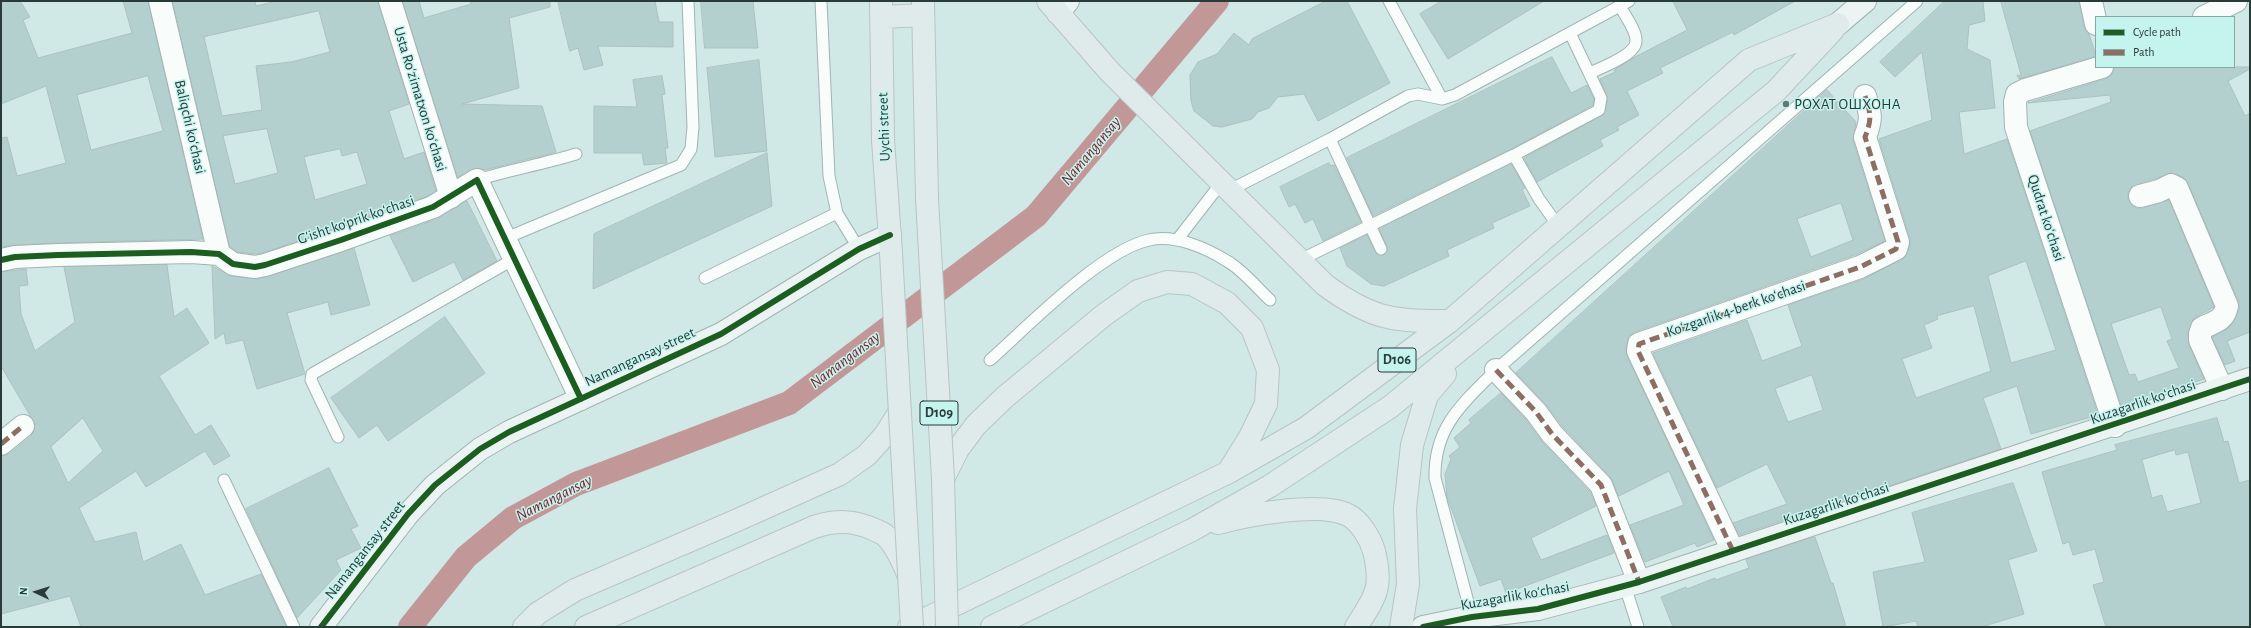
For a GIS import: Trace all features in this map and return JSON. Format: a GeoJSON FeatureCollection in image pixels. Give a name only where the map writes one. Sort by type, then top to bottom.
{"type":"FeatureCollection","features":[{"type":"Feature","properties":{"kind":"main road"},"geometry":{"type":"LineString","coordinates":[[1058,5],[1110,72],[1326,285],[1349,303],[1373,314],[1411,322],[1450,320]]}},
{"type":"Feature","properties":{"kind":"main road"},"geometry":{"type":"LineString","coordinates":[[881,9],[923,8]]}},
{"type":"Feature","properties":{"kind":"main road","name":"D109"},"geometry":{"type":"LineString","coordinates":[[923,8],[927,199],[943,479],[947,627]]}},
{"type":"Feature","properties":{"kind":"main road","name":"Uychi street"},"geometry":{"type":"LineString","coordinates":[[881,9],[883,140],[890,244]]}},
{"type":"Feature","properties":{"kind":"main road","name":"D106"},"geometry":{"type":"LineString","coordinates":[[909,627],[1228,472],[1306,428],[1450,320],[1497,281],[1749,60],[1838,24]]}},
{"type":"Feature","properties":{"kind":"main road","name":"D106"},"geometry":{"type":"LineString","coordinates":[[992,627],[1192,530],[1270,486],[1390,407],[1776,90],[1838,24]]}},
{"type":"Feature","properties":{"kind":"main road","name":"D109"},"geometry":{"type":"LineString","coordinates":[[890,244],[912,627]]}},
{"type":"Feature","properties":{"kind":"main road"},"geometry":{"type":"LineString","coordinates":[[1497,281],[1515,303]]}},
{"type":"Feature","properties":{"kind":"main road"},"geometry":{"type":"LineString","coordinates":[[943,479],[958,449],[976,425],[1005,397],[1104,315],[1138,291],[1167,282],[1192,284],[1227,303],[1252,328],[1268,370],[1266,404],[1250,437],[1228,472]]}},
{"type":"Feature","properties":{"kind":"main road"},"geometry":{"type":"LineString","coordinates":[[1401,627],[1408,584],[1405,509],[1412,445],[1427,395],[1478,334]]}},
{"type":"Feature","properties":{"kind":"main road"},"geometry":{"type":"LineString","coordinates":[[524,627],[538,613],[575,590],[840,474],[867,455],[885,435],[899,413]]}},
{"type":"Feature","properties":{"kind":"main road"},"geometry":{"type":"LineString","coordinates":[[1192,530],[1245,516],[1314,508],[1348,514],[1359,524],[1371,541],[1379,573],[1377,589],[1356,627]]}},
{"type":"Feature","properties":{"kind":"main road"},"geometry":{"type":"LineString","coordinates":[[586,627],[814,526],[829,522],[845,521],[866,526],[886,535],[897,550],[908,574]]}},
{"type":"Feature","properties":{"kind":"street","name":"Baliqchi koʻchasi"},"geometry":{"type":"LineString","coordinates":[[160,1],[219,254]]}},
{"type":"Feature","properties":{"kind":"street","name":"Usta Roʻzimatxon koʻchasi"},"geometry":{"type":"LineString","coordinates":[[390,1],[451,197]]}},
{"type":"Feature","properties":{"kind":"street","name":"D106"},"geometry":{"type":"LineString","coordinates":[[1838,24],[1865,1]]}},
{"type":"Feature","properties":{"kind":"street"},"geometry":{"type":"LineString","coordinates":[[2091,1],[2095,19]]}},
{"type":"Feature","properties":{"kind":"street"},"geometry":{"type":"LineString","coordinates":[[2206,16],[2236,1]]}},
{"type":"Feature","properties":{"kind":"street","name":"Qudrat koʻchasi"},"geometry":{"type":"LineString","coordinates":[[2099,68],[2025,90],[2017,94],[2015,102],[2016,127],[2115,426]]}},
{"type":"Feature","properties":{"kind":"street","name":"Koʻzgarlik 4-berk koʻchasi"},"geometry":{"type":"LineString","coordinates":[[1733,551],[1638,351],[1639,344],[1860,267],[1891,254],[1896,249],[1898,242],[1865,137],[1870,124],[1871,113],[1865,96]]}},
{"type":"Feature","properties":{"kind":"street","name":"G'isht ko'prik koʻchasi"},"geometry":{"type":"LineString","coordinates":[[1,260],[73,255],[191,252],[219,254],[233,264],[255,267],[341,240],[433,207],[477,180]]}},
{"type":"Feature","properties":{"kind":"street"},"geometry":{"type":"LineString","coordinates":[[477,180],[506,238],[514,259],[581,399]]}},
{"type":"Feature","properties":{"kind":"street"},"geometry":{"type":"LineString","coordinates":[[2140,196],[2159,191],[2171,185],[2177,188],[2180,195],[2227,306],[2226,314],[2221,320],[2202,328],[2200,334],[2200,340],[2222,389]]}},
{"type":"Feature","properties":{"kind":"street","name":"Namangansay street"},"geometry":{"type":"LineString","coordinates":[[321,627],[408,514],[435,485],[480,449],[509,432],[721,334],[859,249],[890,244]]}},
{"type":"Feature","properties":{"kind":"street"},"geometry":{"type":"LineString","coordinates":[[1496,370],[1536,412],[1552,434],[1601,485],[1632,584]]}},
{"type":"Feature","properties":{"kind":"street","name":"Kuzagarlik koʻchasi"},"geometry":{"type":"LineString","coordinates":[[1423,627],[1473,622],[1538,609],[1632,584],[2115,426],[2250,380]]}},
{"type":"Feature","properties":{"kind":"street"},"geometry":{"type":"LineString","coordinates":[[1,444],[24,426]]}},
{"type":"Feature","properties":{"kind":"lane"},"geometry":{"type":"LineString","coordinates":[[506,238],[681,165],[691,149],[693,127],[688,1]]}},
{"type":"Feature","properties":{"kind":"lane"},"geometry":{"type":"LineString","coordinates":[[821,1],[829,176],[837,213],[859,249]]}},
{"type":"Feature","properties":{"kind":"lane"},"geometry":{"type":"LineString","coordinates":[[1389,1],[1442,98]]}},
{"type":"Feature","properties":{"kind":"lane"},"geometry":{"type":"LineString","coordinates":[[1473,622],[1435,478],[1435,462],[1438,446],[1449,420],[1461,404],[1496,370],[1917,1]]}},
{"type":"Feature","properties":{"kind":"lane"},"geometry":{"type":"LineString","coordinates":[[1177,240],[1226,186],[1330,139],[1408,96],[1418,94],[1442,98],[1455,95],[1625,4],[1636,40],[1635,47],[1630,53],[1590,73]]}},
{"type":"Feature","properties":{"kind":"lane"},"geometry":{"type":"LineString","coordinates":[[1300,260],[1514,155],[1599,110],[1602,98],[1570,33]]}},
{"type":"Feature","properties":{"kind":"lane"},"geometry":{"type":"LineString","coordinates":[[1330,139],[1381,249]]}},
{"type":"Feature","properties":{"kind":"lane"},"geometry":{"type":"LineString","coordinates":[[477,180],[507,170],[542,165],[576,154]]}},
{"type":"Feature","properties":{"kind":"lane"},"geometry":{"type":"LineString","coordinates":[[1514,155],[1539,199],[1559,227]]}},
{"type":"Feature","properties":{"kind":"lane"},"geometry":{"type":"LineString","coordinates":[[705,278],[837,213]]}},
{"type":"Feature","properties":{"kind":"lane"},"geometry":{"type":"LineString","coordinates":[[990,360],[1081,280],[1121,251],[1150,240],[1177,240],[1201,247],[1228,261],[1270,300]]}},
{"type":"Feature","properties":{"kind":"lane"},"geometry":{"type":"LineString","coordinates":[[338,437],[312,380],[312,374],[514,259]]}},
{"type":"Feature","properties":{"kind":"lane"},"geometry":{"type":"LineString","coordinates":[[224,480],[294,627]]}},
{"type":"Feature","properties":{"kind":"lane"},"geometry":{"type":"LineString","coordinates":[[1632,584],[1638,627]]}},
{"type":"Feature","properties":{"kind":"building"},"geometry":{"type":"Polygon","coordinates":[[[1,1],[20,1],[30,17],[23,20],[38,58],[132,33],[123,1],[148,1],[203,239],[57,243],[1,247],[1,138],[7,137],[17,176],[66,163],[46,86],[1,104],[1,1]],[[148,76],[77,95],[91,150],[163,131],[148,76]]]}},
{"type":"Feature","properties":{"kind":"building"},"geometry":{"type":"Polygon","coordinates":[[[173,1],[255,1],[256,6],[277,1],[378,1],[409,104],[389,111],[404,159],[424,152],[436,191],[428,196],[262,253],[255,254],[238,252],[230,247],[173,1]],[[319,11],[204,37],[222,116],[262,110],[256,66],[291,62],[330,52],[319,11]],[[267,129],[223,136],[235,184],[278,173],[267,129]],[[340,149],[304,157],[315,200],[367,184],[357,152],[342,156],[340,149]]]}},
{"type":"Feature","properties":{"kind":"building"},"geometry":{"type":"Polygon","coordinates":[[[403,1],[419,1],[424,18],[471,4],[470,1],[550,1],[550,7],[509,18],[519,88],[462,104],[542,106],[556,152],[485,170],[477,168],[458,177],[403,1]]]}},
{"type":"Feature","properties":{"kind":"building"},"geometry":{"type":"Polygon","coordinates":[[[558,1],[655,1],[659,22],[673,22],[673,47],[598,46],[603,65],[584,70],[578,48],[570,51],[558,1]]]}},
{"type":"Feature","properties":{"kind":"building"},"geometry":{"type":"Polygon","coordinates":[[[701,1],[753,1],[758,48],[705,48],[701,1]]]}},
{"type":"Feature","properties":{"kind":"building"},"geometry":{"type":"Polygon","coordinates":[[[1326,1],[1347,1],[1390,83],[1318,121],[1304,94],[1278,97],[1269,108],[1258,112],[1252,119],[1222,127],[1213,126],[1194,111],[1191,101],[1190,75],[1198,62],[1217,54],[1234,33],[1249,45],[1252,39],[1326,1]]]}},
{"type":"Feature","properties":{"kind":"building"},"geometry":{"type":"Polygon","coordinates":[[[1442,1],[1544,1],[1448,59],[1420,14],[1442,1]]]}},
{"type":"Feature","properties":{"kind":"building"},"geometry":{"type":"Polygon","coordinates":[[[1673,1],[1795,1],[1734,35],[1733,32],[1660,68],[1663,73],[1627,91],[1639,115],[1617,127],[1619,130],[1600,140],[1603,146],[1537,182],[1524,158],[1604,114],[1608,99],[1600,79],[1615,72],[1614,70],[1635,57],[1687,30],[1673,1]]]}},
{"type":"Feature","properties":{"kind":"building"},"geometry":{"type":"Polygon","coordinates":[[[1945,1],[1983,1],[1985,21],[1969,25],[1967,49],[1990,60],[1995,108],[1959,112],[1964,154],[2007,139],[2098,415],[2031,434],[2017,386],[1983,398],[2001,449],[1739,535],[1733,523],[1787,504],[1767,464],[1717,488],[1653,353],[1747,320],[1762,361],[1802,346],[1788,305],[1864,279],[1905,257],[1910,245],[1910,238],[1879,139],[1932,120],[1922,52],[1895,77],[1880,62],[1945,1]],[[2026,261],[1988,276],[2011,363],[2056,350],[2026,261]],[[1974,306],[1937,316],[1938,319],[1924,325],[1932,348],[1902,359],[1916,398],[1991,371],[1974,306]],[[1812,375],[1775,389],[1788,422],[1823,410],[1812,375]]]}},
{"type":"Feature","properties":{"kind":"building"},"geometry":{"type":"Polygon","coordinates":[[[2001,1],[2079,1],[2084,27],[2089,34],[2095,56],[2019,79],[2017,75],[2021,76],[2001,1]]]}},
{"type":"Feature","properties":{"kind":"building"},"geometry":{"type":"Polygon","coordinates":[[[1552,57],[1571,93],[1587,85],[1594,99],[1593,105],[1511,149],[1373,216],[1347,158],[1552,57]]]}},
{"type":"Feature","properties":{"kind":"building"},"geometry":{"type":"Polygon","coordinates":[[[759,60],[767,151],[715,157],[707,68],[759,60]]]}},
{"type":"Feature","properties":{"kind":"building"},"geometry":{"type":"Polygon","coordinates":[[[2250,67],[2250,69],[2228,81],[2245,116],[2250,113],[2250,332],[2227,341],[2235,361],[2225,365],[2212,337],[2226,330],[2233,323],[2239,309],[2239,302],[2188,183],[2183,177],[2171,173],[2132,187],[2128,192],[2128,199],[2136,208],[2143,208],[2169,200],[2214,307],[2193,319],[2188,334],[2189,345],[2204,379],[2122,408],[2030,131],[2111,102],[2110,95],[2028,103],[2106,79],[2111,75],[2114,68],[2250,67]],[[2161,307],[2111,324],[2129,375],[2135,374],[2138,382],[2179,368],[2167,341],[2172,339],[2161,307]]]}},
{"type":"Feature","properties":{"kind":"building"},"geometry":{"type":"Polygon","coordinates":[[[662,76],[665,94],[662,95],[668,148],[665,148],[667,163],[644,165],[642,153],[594,153],[594,106],[637,107],[633,80],[662,76]]]}},
{"type":"Feature","properties":{"kind":"building"},"geometry":{"type":"Polygon","coordinates":[[[1827,90],[1856,122],[1853,141],[1885,241],[1855,255],[1635,332],[1629,336],[1626,349],[1627,356],[1714,540],[1697,547],[1695,543],[1645,562],[1630,525],[1684,505],[1669,471],[1619,496],[1610,476],[1562,426],[1545,403],[1516,373],[1827,90]],[[1841,203],[1797,219],[1811,257],[1853,240],[1841,203]]]}},
{"type":"Feature","properties":{"kind":"building"},"geometry":{"type":"Polygon","coordinates":[[[767,153],[772,206],[593,289],[594,234],[767,153]]]}},
{"type":"Feature","properties":{"kind":"building"},"geometry":{"type":"Polygon","coordinates":[[[1329,163],[1331,166],[1334,165],[1361,222],[1323,241],[1313,219],[1305,223],[1295,204],[1289,207],[1280,187],[1329,163]]]}},
{"type":"Feature","properties":{"kind":"building"},"geometry":{"type":"Polygon","coordinates":[[[1511,164],[1525,188],[1522,190],[1530,206],[1492,223],[1494,228],[1447,250],[1449,256],[1384,286],[1371,284],[1347,266],[1340,248],[1367,235],[1377,254],[1384,255],[1388,250],[1379,229],[1511,164]]]}},
{"type":"Feature","properties":{"kind":"building"},"geometry":{"type":"Polygon","coordinates":[[[467,201],[497,261],[463,280],[454,262],[413,282],[390,236],[437,219],[467,201]]]}},
{"type":"Feature","properties":{"kind":"building"},"geometry":{"type":"Polygon","coordinates":[[[354,248],[370,305],[331,315],[328,302],[287,313],[305,374],[257,389],[243,340],[226,344],[224,333],[215,339],[212,266],[231,276],[257,279],[354,248]]]}},
{"type":"Feature","properties":{"kind":"building"},"geometry":{"type":"Polygon","coordinates":[[[167,265],[174,317],[187,308],[209,343],[159,376],[195,435],[211,425],[230,456],[214,465],[205,451],[146,487],[136,471],[79,508],[95,542],[136,532],[143,562],[181,544],[205,595],[261,574],[286,627],[81,627],[70,596],[1,614],[1,456],[9,454],[31,436],[35,424],[1,366],[1,272],[26,269],[28,285],[19,286],[21,314],[35,351],[75,322],[64,267],[167,265]],[[83,418],[51,447],[68,483],[103,451],[83,418]]]}},
{"type":"Feature","properties":{"kind":"building"},"geometry":{"type":"Polygon","coordinates":[[[445,317],[485,373],[388,441],[377,425],[359,438],[331,398],[445,317]]]}},
{"type":"Feature","properties":{"kind":"building"},"geometry":{"type":"Polygon","coordinates":[[[1501,393],[1526,420],[1543,443],[1590,492],[1596,506],[1531,538],[1541,560],[1607,535],[1614,553],[1506,593],[1501,579],[1480,586],[1447,497],[1445,474],[1451,459],[1449,456],[1460,447],[1454,438],[1471,423],[1469,420],[1501,393]]]}},
{"type":"Feature","properties":{"kind":"building"},"geometry":{"type":"Polygon","coordinates":[[[2217,418],[2224,442],[2228,441],[2239,483],[2250,480],[2250,627],[2106,627],[2093,585],[2104,582],[2095,549],[2073,555],[2069,542],[2063,544],[2042,472],[2117,450],[2115,445],[2217,418]],[[2175,450],[2142,460],[2152,498],[2162,495],[2167,512],[2201,503],[2188,452],[2176,455],[2175,450]]]}},
{"type":"Feature","properties":{"kind":"building"},"geometry":{"type":"Polygon","coordinates":[[[329,468],[358,526],[351,529],[361,548],[336,560],[341,570],[297,618],[246,509],[329,468]]]}},
{"type":"Feature","properties":{"kind":"building"},"geometry":{"type":"Polygon","coordinates":[[[2013,483],[2037,551],[2008,560],[2024,614],[1981,627],[1918,627],[1916,621],[1883,627],[1873,572],[1925,562],[1912,513],[2013,483]]]}},
{"type":"Feature","properties":{"kind":"building"},"geometry":{"type":"Polygon","coordinates":[[[1815,537],[1831,583],[1833,583],[1846,627],[1673,627],[1661,597],[1686,587],[1687,589],[1715,578],[1716,580],[1749,568],[1746,560],[1815,537]]]}},
{"type":"Feature","properties":{"kind":"waterway","name":"Namangansay"},"geometry":{"type":"LineString","coordinates":[[410,627],[466,557],[513,518],[576,484],[789,403],[1036,216],[1217,1]]}},
{"type":"Feature","properties":{"kind":"marked path"},"geometry":{"type":"LineString","coordinates":[[1733,551],[1638,351],[1639,344],[1860,267],[1896,249],[1898,242],[1865,137],[1870,121],[1869,107],[1865,96]]}},
{"type":"Feature","properties":{"kind":"marked path"},"geometry":{"type":"LineString","coordinates":[[1496,370],[1536,412],[1552,434],[1601,485],[1639,582]]}},
{"type":"Feature","properties":{"kind":"marked path"},"geometry":{"type":"LineString","coordinates":[[1,444],[23,426]]}},
{"type":"Feature","properties":{"kind":"cycle path"},"geometry":{"type":"LineString","coordinates":[[1,260],[15,257],[58,255],[191,252],[219,254],[233,264],[255,267],[341,240],[433,207],[477,180],[581,399]]}},
{"type":"Feature","properties":{"kind":"cycle path"},"geometry":{"type":"LineString","coordinates":[[321,627],[408,514],[435,485],[480,449],[509,432],[721,334],[859,249],[890,235]]}},
{"type":"Feature","properties":{"kind":"cycle path"},"geometry":{"type":"LineString","coordinates":[[1423,627],[1472,617],[1538,609],[1639,582],[2250,379]]}},
{"type":"Feature","properties":{"kind":"place","name":"РОХАТ ОШХОНА"},"geometry":{"type":"Point","coordinates":[1786,104]}}]}
